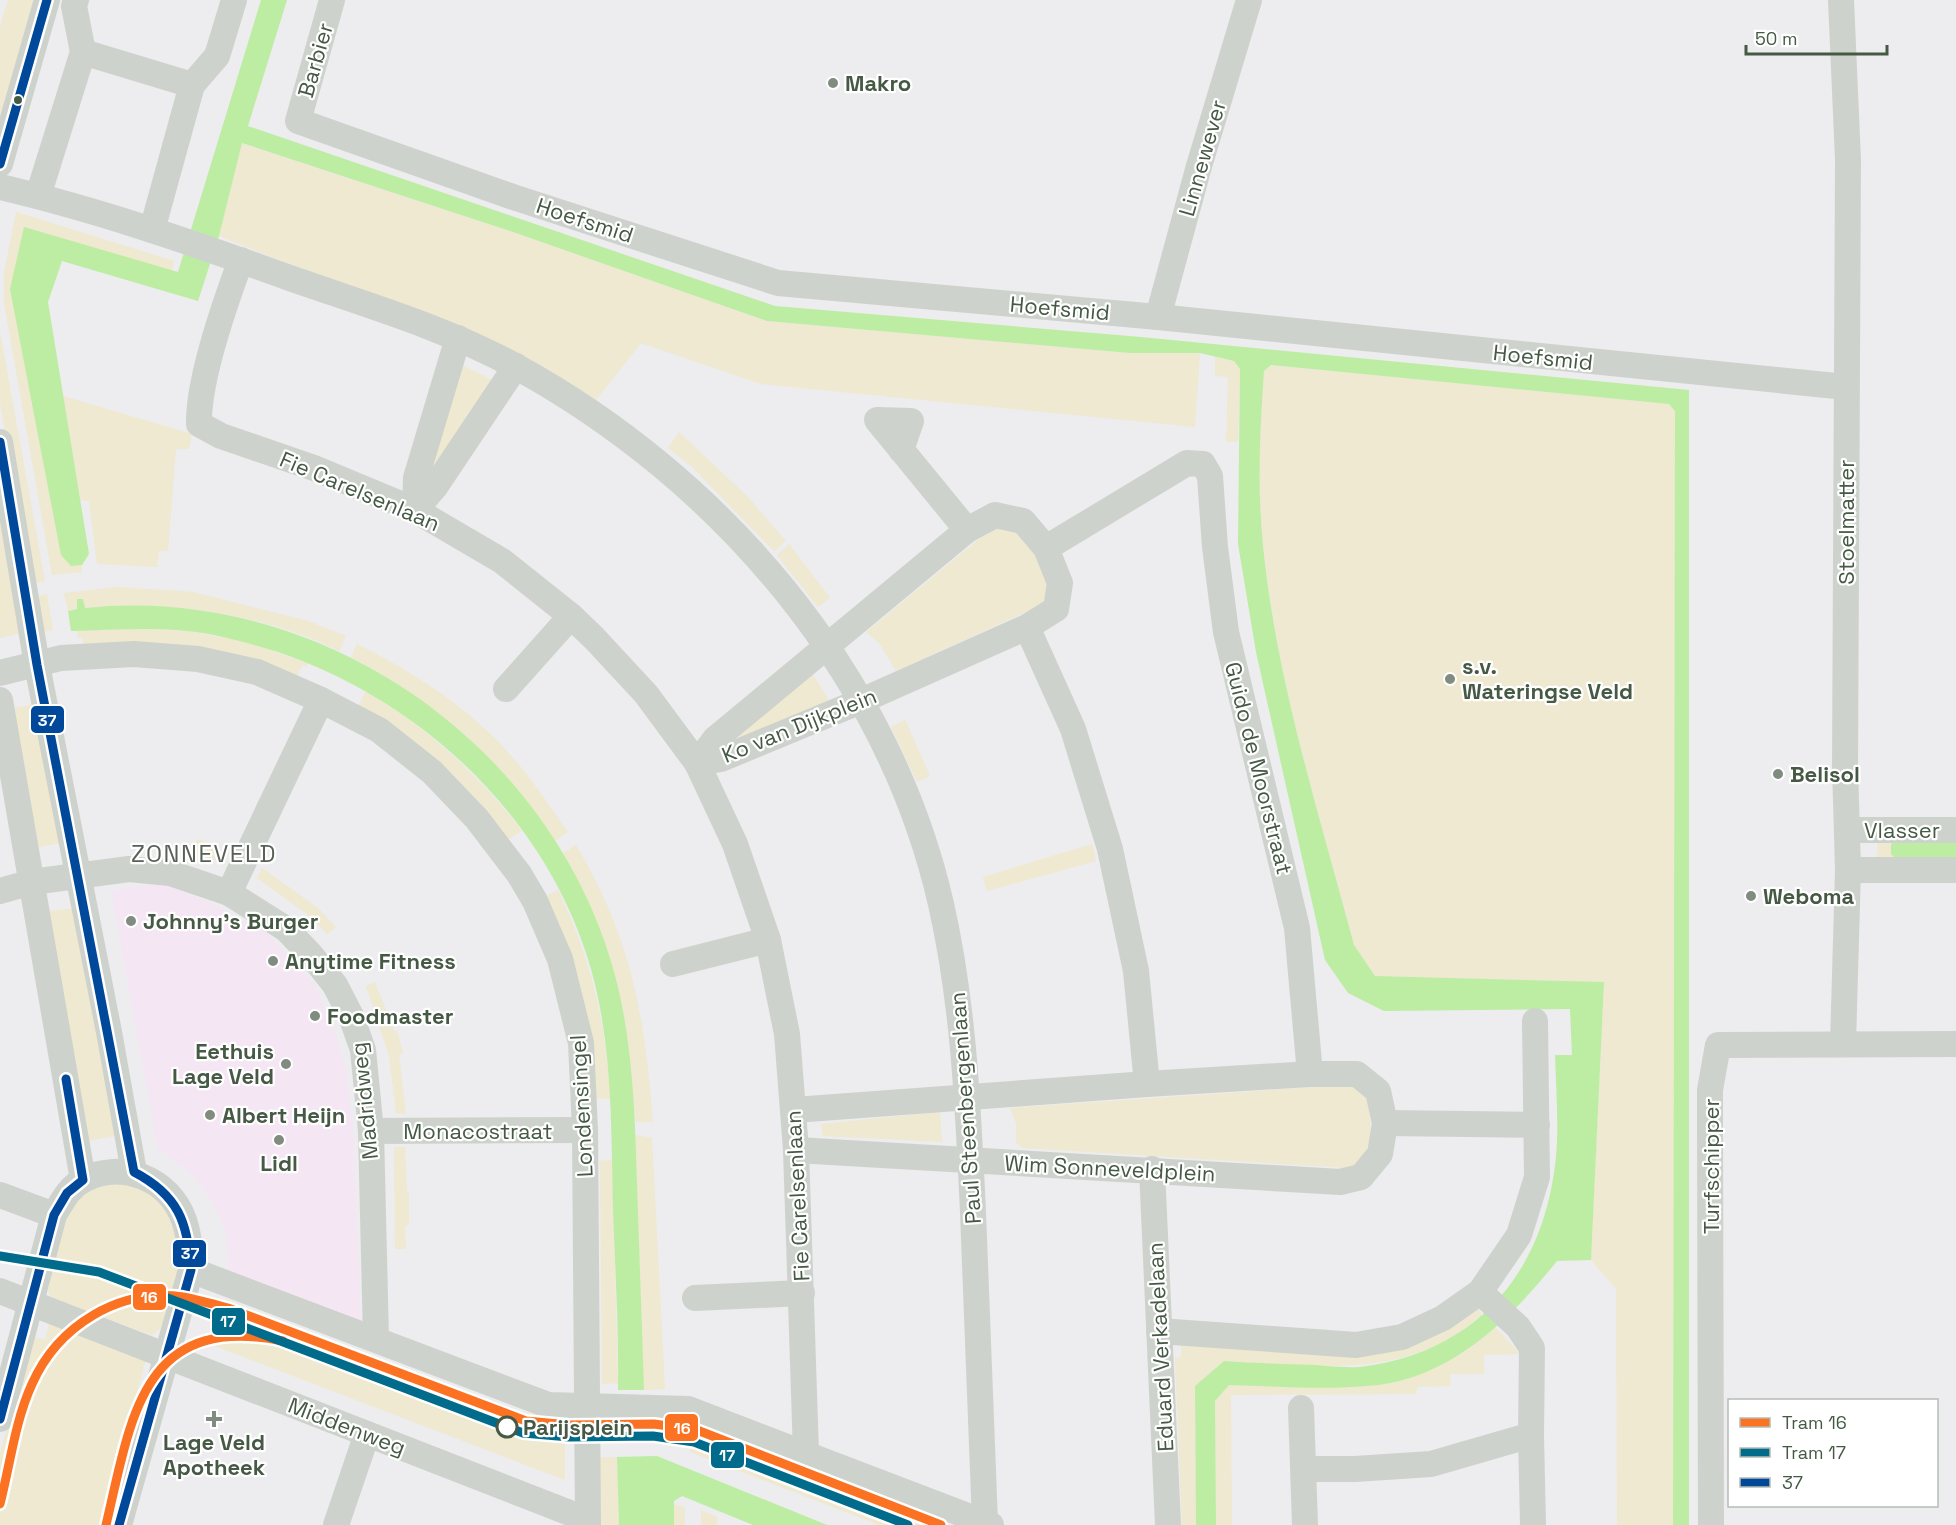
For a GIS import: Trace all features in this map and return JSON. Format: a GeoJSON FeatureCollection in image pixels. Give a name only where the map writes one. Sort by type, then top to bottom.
{"type":"FeatureCollection","features":[{"type":"Feature","properties":{"kind":"street"},"geometry":{"type":"LineString","coordinates":[[0,164],[47,0]]}},
{"type":"Feature","properties":{"kind":"street"},"geometry":{"type":"LineString","coordinates":[[38,196],[83,52],[74,6],[76,0]]}},
{"type":"Feature","properties":{"kind":"street"},"geometry":{"type":"LineString","coordinates":[[152,230],[192,85],[218,56],[234,0]]}},
{"type":"Feature","properties":{"kind":"street","name":"Barbier"},"geometry":{"type":"LineString","coordinates":[[298,121],[332,0]]}},
{"type":"Feature","properties":{"kind":"street","name":"Linnewever"},"geometry":{"type":"LineString","coordinates":[[1158,317],[1199,166],[1249,0]]}},
{"type":"Feature","properties":{"kind":"street","name":"Stoelmatter"},"geometry":{"type":"LineString","coordinates":[[1841,0],[1848,160],[1845,766],[1848,870],[1843,1044]]}},
{"type":"Feature","properties":{"kind":"street"},"geometry":{"type":"LineString","coordinates":[[83,52],[192,85]]}},
{"type":"Feature","properties":{"kind":"street","name":"Hoefsmid"},"geometry":{"type":"LineString","coordinates":[[298,121],[513,197],[778,282],[1158,317],[1846,387]]}},
{"type":"Feature","properties":{"kind":"street","name":"Paul Steenbergenlaan"},"geometry":{"type":"LineString","coordinates":[[0,187],[184,239],[458,338],[516,366],[633,443],[695,493],[779,582],[827,646],[861,701],[886,750],[909,804],[938,895],[959,1000],[969,1098],[988,1524]]}},
{"type":"Feature","properties":{"kind":"street","name":"Fie Carelsenlaan"},"geometry":{"type":"LineString","coordinates":[[233,256],[230,290],[199,404],[199,424],[221,436],[314,468],[415,510],[502,561],[571,616],[639,687],[697,763],[735,844],[768,940],[787,1034],[796,1150],[806,1454]]}},
{"type":"Feature","properties":{"kind":"street"},"geometry":{"type":"LineString","coordinates":[[415,510],[416,478],[458,338]]}},
{"type":"Feature","properties":{"kind":"street"},"geometry":{"type":"LineString","coordinates":[[415,510],[435,487],[516,366]]}},
{"type":"Feature","properties":{"kind":"street"},"geometry":{"type":"LineString","coordinates":[[0,442],[37,665],[134,1172]]}},
{"type":"Feature","properties":{"kind":"street"},"geometry":{"type":"LineString","coordinates":[[901,450],[967,530]]}},
{"type":"Feature","properties":{"kind":"street","name":"Guido de Moorstraat"},"geometry":{"type":"LineString","coordinates":[[1046,548],[1188,463],[1203,464],[1210,476],[1215,547],[1226,632],[1297,928],[1310,1074]]}},
{"type":"Feature","properties":{"kind":"street","name":"Ko van Dijkplein"},"geometry":{"type":"LineString","coordinates":[[995,515],[1023,521],[1046,548],[1060,583],[1056,609],[1027,627],[861,701],[721,759],[697,763],[715,739],[967,530],[995,515]]}},
{"type":"Feature","properties":{"kind":"street"},"geometry":{"type":"LineString","coordinates":[[506,689],[571,616]]}},
{"type":"Feature","properties":{"kind":"street"},"geometry":{"type":"LineString","coordinates":[[1027,627],[1073,729],[1110,849],[1136,971],[1147,1084]]}},
{"type":"Feature","properties":{"kind":"street","name":"Londensingel"},"geometry":{"type":"LineString","coordinates":[[0,673],[61,658],[134,654],[198,659],[257,672],[321,700],[379,730],[432,771],[477,819],[519,874],[547,927],[568,985],[581,1043],[585,1130],[585,1405]]}},
{"type":"Feature","properties":{"kind":"street"},"geometry":{"type":"LineString","coordinates":[[0,700],[83,1180]]}},
{"type":"Feature","properties":{"kind":"street"},"geometry":{"type":"LineString","coordinates":[[229,892],[321,700]]}},
{"type":"Feature","properties":{"kind":"street","name":"Vlasser"},"geometry":{"type":"LineString","coordinates":[[1847,830],[1956,830]]}},
{"type":"Feature","properties":{"kind":"street","name":"Madridweg"},"geometry":{"type":"LineString","coordinates":[[0,891],[32,882],[129,869],[152,869],[229,892],[286,929],[311,954],[335,986],[351,1016],[363,1050],[371,1131],[376,1339]]}},
{"type":"Feature","properties":{"kind":"street","name":"Vlasser"},"geometry":{"type":"LineString","coordinates":[[1848,870],[1956,870]]}},
{"type":"Feature","properties":{"kind":"street"},"geometry":{"type":"LineString","coordinates":[[673,964],[768,940]]}},
{"type":"Feature","properties":{"kind":"street"},"geometry":{"type":"LineString","coordinates":[[1159,1331],[1356,1344],[1402,1337],[1485,1296],[1519,1235],[1537,1178],[1535,1021]]}},
{"type":"Feature","properties":{"kind":"street","name":"Turfschipper"},"geometry":{"type":"LineString","coordinates":[[1711,1525],[1710,1089],[1718,1045],[1956,1044]]}},
{"type":"Feature","properties":{"kind":"street","name":"Wim Sonneveldplein"},"geometry":{"type":"LineString","coordinates":[[794,1110],[1147,1084],[1310,1074],[1357,1074],[1378,1091],[1385,1123],[1380,1154],[1361,1178],[1340,1182],[1152,1169],[796,1150]]}},
{"type":"Feature","properties":{"kind":"street"},"geometry":{"type":"LineString","coordinates":[[1385,1123],[1538,1125]]}},
{"type":"Feature","properties":{"kind":"street","name":"Monacostraat"},"geometry":{"type":"LineString","coordinates":[[371,1131],[585,1130]]}},
{"type":"Feature","properties":{"kind":"street","name":"Eduard Verkadelaan"},"geometry":{"type":"LineString","coordinates":[[1152,1169],[1168,1525]]}},
{"type":"Feature","properties":{"kind":"street"},"geometry":{"type":"LineString","coordinates":[[0,1419],[54,1215],[67,1193],[83,1180],[107,1173],[134,1172],[152,1180],[170,1196],[184,1218],[190,1244],[190,1270],[119,1525]]}},
{"type":"Feature","properties":{"kind":"street"},"geometry":{"type":"LineString","coordinates":[[0,1195],[54,1215]]}},
{"type":"Feature","properties":{"kind":"street"},"geometry":{"type":"LineString","coordinates":[[190,1270],[548,1405],[688,1409],[988,1524]]}},
{"type":"Feature","properties":{"kind":"street","name":"Middenweg"},"geometry":{"type":"LineString","coordinates":[[0,1291],[167,1354],[588,1522],[585,1405]]}},
{"type":"Feature","properties":{"kind":"street"},"geometry":{"type":"LineString","coordinates":[[695,1298],[802,1293]]}},
{"type":"Feature","properties":{"kind":"street"},"geometry":{"type":"LineString","coordinates":[[1485,1296],[1518,1327],[1533,1348],[1531,1435],[1533,1525]]}},
{"type":"Feature","properties":{"kind":"street"},"geometry":{"type":"LineString","coordinates":[[1301,1408],[1305,1469],[1305,1525]]}},
{"type":"Feature","properties":{"kind":"street"},"geometry":{"type":"LineString","coordinates":[[336,1525],[367,1434]]}},
{"type":"Feature","properties":{"kind":"street"},"geometry":{"type":"LineString","coordinates":[[1305,1469],[1355,1469],[1431,1464],[1531,1435]]}},
{"type":"Feature","properties":{"kind":"shaded area"},"geometry":{"type":"Polygon","coordinates":[[[8,0],[37,0],[0,128],[0,26],[8,0]]]}},
{"type":"Feature","properties":{"kind":"shaded area"},"geometry":{"type":"Polygon","coordinates":[[[261,0],[287,0],[248,126],[775,306],[1141,337],[1689,390],[1689,1525],[1673,1525],[1675,411],[1669,404],[1271,365],[1264,371],[1260,436],[1260,502],[1269,596],[1300,746],[1354,945],[1375,976],[1604,982],[1591,1260],[1557,1261],[1497,1326],[1450,1360],[1424,1373],[1396,1382],[1367,1386],[1316,1388],[1229,1385],[1215,1401],[1216,1525],[1196,1525],[1195,1386],[1224,1361],[1360,1367],[1404,1358],[1442,1342],[1475,1321],[1503,1294],[1525,1262],[1541,1226],[1552,1186],[1557,1142],[1555,1055],[1572,1055],[1570,1009],[1384,1011],[1348,993],[1325,960],[1256,652],[1238,544],[1240,369],[1234,361],[1200,353],[1130,353],[767,321],[513,232],[242,143],[219,236],[198,301],[62,261],[48,302],[89,554],[82,565],[71,566],[61,555],[10,289],[24,227],[178,272],[261,0]]]}},
{"type":"Feature","properties":{"kind":"shaded area"},"geometry":{"type":"Polygon","coordinates":[[[241,143],[513,232],[767,321],[1130,353],[1200,353],[1195,427],[761,384],[641,343],[596,400],[511,352],[219,236],[241,143]]]}},
{"type":"Feature","properties":{"kind":"shaded area"},"geometry":{"type":"Polygon","coordinates":[[[16,212],[174,261],[172,271],[24,228],[71,566],[82,565],[82,572],[52,575],[4,303],[4,273],[16,212]]]}},
{"type":"Feature","properties":{"kind":"shaded area"},"geometry":{"type":"Polygon","coordinates":[[[0,332],[45,581],[32,584],[0,403],[0,332]]]}},
{"type":"Feature","properties":{"kind":"shaded area"},"geometry":{"type":"Polygon","coordinates":[[[1215,357],[1234,361],[1240,369],[1238,442],[1226,442],[1228,377],[1215,376],[1215,357]]]}},
{"type":"Feature","properties":{"kind":"shaded area"},"geometry":{"type":"Polygon","coordinates":[[[458,363],[498,383],[422,482],[458,363]]]}},
{"type":"Feature","properties":{"kind":"shaded area","name":"s.v. Wateringse Veld"},"geometry":{"type":"Polygon","coordinates":[[[1271,365],[1669,404],[1675,410],[1673,1525],[1617,1525],[1616,1289],[1591,1260],[1604,982],[1375,976],[1354,945],[1300,746],[1269,595],[1261,523],[1260,458],[1264,371],[1271,365]]]}},
{"type":"Feature","properties":{"kind":"shaded area"},"geometry":{"type":"Polygon","coordinates":[[[63,396],[192,434],[189,449],[176,449],[168,551],[159,551],[157,567],[97,564],[89,501],[80,500],[63,396]]]}},
{"type":"Feature","properties":{"kind":"shaded area"},"geometry":{"type":"Polygon","coordinates":[[[679,432],[747,496],[786,541],[774,551],[692,467],[668,448],[679,432]]]}},
{"type":"Feature","properties":{"kind":"shaded area"},"geometry":{"type":"Polygon","coordinates":[[[0,482],[25,632],[0,638],[0,482]]]}},
{"type":"Feature","properties":{"kind":"shaded area"},"geometry":{"type":"Polygon","coordinates":[[[998,528],[1013,528],[1048,570],[1052,600],[896,671],[879,643],[866,632],[979,539],[998,528]]]}},
{"type":"Feature","properties":{"kind":"shaded area"},"geometry":{"type":"Polygon","coordinates":[[[789,544],[830,598],[818,607],[777,555],[789,544]]]}},
{"type":"Feature","properties":{"kind":"shaded area"},"geometry":{"type":"Polygon","coordinates":[[[117,587],[193,592],[308,621],[346,636],[339,651],[311,638],[248,619],[181,608],[115,606],[84,608],[83,599],[77,609],[68,611],[64,593],[117,587]]]}},
{"type":"Feature","properties":{"kind":"shaded area"},"geometry":{"type":"Polygon","coordinates":[[[47,594],[53,630],[41,632],[35,597],[47,594]]]}},
{"type":"Feature","properties":{"kind":"shaded area"},"geometry":{"type":"Polygon","coordinates":[[[77,599],[83,599],[85,608],[175,607],[262,623],[345,655],[420,700],[488,757],[545,825],[589,902],[618,987],[623,1011],[634,1109],[644,1390],[618,1390],[610,1088],[598,998],[591,969],[571,914],[544,863],[511,816],[473,773],[429,734],[382,701],[331,674],[278,652],[199,632],[143,629],[71,631],[68,611],[77,609],[77,599]]]}},
{"type":"Feature","properties":{"kind":"shaded area"},"geometry":{"type":"Polygon","coordinates":[[[137,628],[188,631],[243,641],[308,663],[306,667],[302,665],[297,677],[84,648],[83,638],[78,638],[77,631],[137,628]]]}},
{"type":"Feature","properties":{"kind":"shaded area"},"geometry":{"type":"Polygon","coordinates":[[[357,644],[423,681],[465,711],[502,746],[526,773],[568,832],[555,841],[510,782],[465,736],[414,695],[351,657],[357,644]]]}},
{"type":"Feature","properties":{"kind":"shaded area"},"geometry":{"type":"Polygon","coordinates":[[[811,671],[831,704],[742,743],[735,732],[811,671]]]}},
{"type":"Feature","properties":{"kind":"shaded area"},"geometry":{"type":"Polygon","coordinates":[[[366,690],[410,720],[451,754],[488,790],[522,831],[507,840],[358,707],[366,690]]]}},
{"type":"Feature","properties":{"kind":"shaded area"},"geometry":{"type":"Polygon","coordinates":[[[37,704],[63,843],[32,848],[6,709],[37,704]]]}},
{"type":"Feature","properties":{"kind":"shaded area"},"geometry":{"type":"Polygon","coordinates":[[[905,720],[930,776],[917,782],[891,727],[905,720]]]}},
{"type":"Feature","properties":{"kind":"shaded area"},"geometry":{"type":"Polygon","coordinates":[[[1956,835],[1877,863],[1878,836],[1956,835]]]}},
{"type":"Feature","properties":{"kind":"shaded area"},"geometry":{"type":"Polygon","coordinates":[[[197,839],[221,846],[216,860],[193,854],[197,839]]]}},
{"type":"Feature","properties":{"kind":"shaded area"},"geometry":{"type":"Polygon","coordinates":[[[1895,841],[1956,841],[1956,858],[1895,858],[1891,854],[1891,844],[1895,841]]]}},
{"type":"Feature","properties":{"kind":"shaded area"},"geometry":{"type":"Polygon","coordinates":[[[1092,844],[1096,861],[987,891],[983,877],[1092,844]]]}},
{"type":"Feature","properties":{"kind":"shaded area"},"geometry":{"type":"Polygon","coordinates":[[[576,845],[610,913],[632,978],[645,1046],[653,1122],[635,1122],[631,1067],[597,922],[563,853],[576,845]]]}},
{"type":"Feature","properties":{"kind":"shaded area"},"geometry":{"type":"Polygon","coordinates":[[[262,868],[318,908],[336,927],[327,934],[307,914],[257,878],[262,868]]]}},
{"type":"Feature","properties":{"kind":"shaded area"},"geometry":{"type":"Polygon","coordinates":[[[160,882],[206,901],[267,933],[313,983],[334,1030],[346,1069],[353,1130],[361,1322],[229,1272],[226,1231],[209,1196],[187,1170],[158,1149],[111,891],[160,882]]]}},
{"type":"Feature","properties":{"kind":"shaded area"},"geometry":{"type":"Polygon","coordinates":[[[558,890],[580,943],[595,992],[605,1042],[611,1099],[594,1098],[542,898],[558,890]]]}},
{"type":"Feature","properties":{"kind":"shaded area"},"geometry":{"type":"Polygon","coordinates":[[[76,908],[120,1135],[83,1142],[43,912],[76,908]]]}},
{"type":"Feature","properties":{"kind":"shaded area"},"geometry":{"type":"Polygon","coordinates":[[[375,982],[394,1031],[397,1031],[403,1053],[399,1054],[406,1114],[396,1113],[389,1056],[366,986],[375,982]]]}},
{"type":"Feature","properties":{"kind":"shaded area"},"geometry":{"type":"Polygon","coordinates":[[[1345,1080],[1365,1091],[1370,1105],[1371,1146],[1355,1173],[1348,1168],[1023,1148],[1016,1143],[1016,1123],[1010,1108],[1344,1085],[1345,1080]]]}},
{"type":"Feature","properties":{"kind":"shaded area"},"geometry":{"type":"Polygon","coordinates":[[[940,1112],[942,1142],[823,1136],[821,1124],[940,1112]]]}},
{"type":"Feature","properties":{"kind":"shaded area"},"geometry":{"type":"Polygon","coordinates":[[[635,1135],[652,1138],[665,1389],[644,1390],[635,1135]]]}},
{"type":"Feature","properties":{"kind":"shaded area"},"geometry":{"type":"Polygon","coordinates":[[[394,1147],[405,1147],[407,1192],[409,1193],[409,1225],[405,1226],[406,1249],[395,1249],[394,1147]]]}},
{"type":"Feature","properties":{"kind":"shaded area"},"geometry":{"type":"Polygon","coordinates":[[[612,1160],[618,1383],[602,1384],[600,1161],[612,1160]]]}},
{"type":"Feature","properties":{"kind":"shaded area"},"geometry":{"type":"Polygon","coordinates":[[[121,1179],[154,1189],[184,1243],[166,1324],[152,1335],[51,1298],[44,1280],[67,1209],[95,1185],[121,1179]]]}},
{"type":"Feature","properties":{"kind":"shaded area"},"geometry":{"type":"Polygon","coordinates":[[[226,1299],[507,1409],[565,1420],[565,1480],[212,1345],[226,1299]]]}},
{"type":"Feature","properties":{"kind":"shaded area"},"geometry":{"type":"Polygon","coordinates":[[[1476,1306],[1482,1314],[1454,1336],[1424,1351],[1392,1360],[1326,1366],[1224,1361],[1195,1386],[1196,1525],[1182,1525],[1175,1358],[1181,1357],[1181,1341],[1351,1354],[1476,1306]]]}},
{"type":"Feature","properties":{"kind":"shaded area"},"geometry":{"type":"Polygon","coordinates":[[[50,1319],[147,1355],[101,1525],[0,1525],[0,1505],[4,1506],[9,1488],[0,1486],[0,1454],[30,1336],[45,1340],[50,1319]]]}},
{"type":"Feature","properties":{"kind":"shaded area"},"geometry":{"type":"Polygon","coordinates":[[[1495,1327],[1520,1354],[1484,1355],[1484,1374],[1450,1374],[1451,1386],[1417,1387],[1416,1394],[1231,1395],[1232,1525],[1216,1525],[1215,1401],[1229,1385],[1368,1386],[1462,1354],[1495,1327]]]}},
{"type":"Feature","properties":{"kind":"shaded area"},"geometry":{"type":"Polygon","coordinates":[[[606,1414],[669,1420],[668,1442],[649,1440],[600,1442],[596,1439],[599,1420],[606,1414]]]}},
{"type":"Feature","properties":{"kind":"shaded area"},"geometry":{"type":"Polygon","coordinates":[[[691,1425],[946,1525],[879,1525],[690,1452],[691,1425]]]}},
{"type":"Feature","properties":{"kind":"shaded area"},"geometry":{"type":"Polygon","coordinates":[[[657,1456],[827,1525],[753,1525],[682,1496],[674,1501],[674,1525],[619,1525],[617,1457],[657,1456]]]}},
{"type":"Feature","properties":{"kind":"shaded area"},"geometry":{"type":"Polygon","coordinates":[[[594,1457],[617,1457],[619,1525],[595,1525],[594,1457]]]}},
{"type":"Feature","properties":{"kind":"shaded area"},"geometry":{"type":"Polygon","coordinates":[[[674,1504],[685,1507],[685,1525],[674,1525],[674,1504]]]}},
{"type":"Feature","properties":{"kind":"shaded area"},"geometry":{"type":"Polygon","coordinates":[[[701,1510],[717,1517],[717,1525],[701,1525],[701,1510]]]}},
{"type":"Feature","properties":{"kind":"tram line","name":"17"},"geometry":{"type":"LineString","coordinates":[[0,1256],[99,1272],[523,1433],[569,1437],[653,1436],[694,1442],[908,1525]]}},
{"type":"Feature","properties":{"kind":"tram line","name":"16"},"geometry":{"type":"LineString","coordinates":[[0,1504],[26,1398],[43,1363],[57,1345],[93,1315],[114,1305],[159,1296],[183,1297],[228,1308],[526,1421],[569,1425],[654,1424],[697,1430],[941,1525]]}},
{"type":"Feature","properties":{"kind":"tram line","name":"16"},"geometry":{"type":"LineString","coordinates":[[106,1525],[124,1448],[136,1413],[151,1383],[171,1359],[199,1343],[236,1336],[283,1341]]}},
{"type":"Feature","properties":{"kind":"transit line","name":"37"},"geometry":{"type":"LineString","coordinates":[[0,164],[47,0]]}},
{"type":"Feature","properties":{"kind":"transit line","name":"37"},"geometry":{"type":"LineString","coordinates":[[0,442],[37,665],[134,1172],[161,1190],[178,1212],[187,1238],[191,1270],[119,1525]]}},
{"type":"Feature","properties":{"kind":"transit line","name":"37"},"geometry":{"type":"LineString","coordinates":[[0,1419],[54,1215],[67,1193],[83,1180],[66,1079]]}},
{"type":"Feature","properties":{"kind":"place","name":"Makro"},"geometry":{"type":"Point","coordinates":[833,83]}},
{"type":"Feature","properties":{"kind":"place","name":"s.v. Wateringse Veld"},"geometry":{"type":"Point","coordinates":[1450,679]}},
{"type":"Feature","properties":{"kind":"place","name":"Belisol"},"geometry":{"type":"Point","coordinates":[1778,774]}},
{"type":"Feature","properties":{"kind":"place","name":"Weboma"},"geometry":{"type":"Point","coordinates":[1751,896]}},
{"type":"Feature","properties":{"kind":"place","name":"Johnny's Burger"},"geometry":{"type":"Point","coordinates":[131,921]}},
{"type":"Feature","properties":{"kind":"place","name":"Anytime Fitness"},"geometry":{"type":"Point","coordinates":[273,961]}},
{"type":"Feature","properties":{"kind":"place","name":"Foodmaster"},"geometry":{"type":"Point","coordinates":[315,1016]}},
{"type":"Feature","properties":{"kind":"place","name":"Eethuis Lage Veld"},"geometry":{"type":"Point","coordinates":[286,1064]}},
{"type":"Feature","properties":{"kind":"place","name":"Albert Heijn"},"geometry":{"type":"Point","coordinates":[210,1115]}},
{"type":"Feature","properties":{"kind":"place","name":"Lidl"},"geometry":{"type":"Point","coordinates":[279,1140]}},
{"type":"Feature","properties":{"kind":"place","name":"Lage Veld Apotheek"},"geometry":{"type":"Point","coordinates":[214,1419]}},
{"type":"Feature","properties":{"kind":"place","name":"Parijsplein"},"geometry":{"type":"Point","coordinates":[507,1427]}},
{"type":"Feature","properties":{"kind":"district","name":"ZONNEVELD"},"geometry":{"type":"Point","coordinates":[204,854]}}]}
